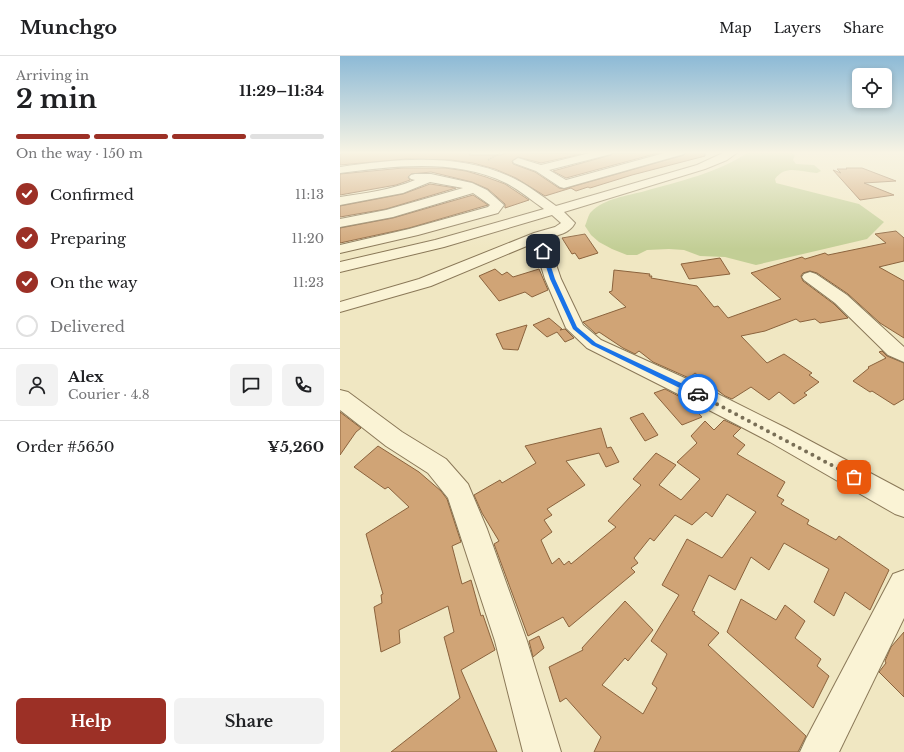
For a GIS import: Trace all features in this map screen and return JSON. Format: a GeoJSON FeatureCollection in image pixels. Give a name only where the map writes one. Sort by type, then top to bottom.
{"type":"FeatureCollection","features":[{"type":"Feature","properties":{"kind":"street"},"geometry":{"type":"LineString","coordinates":[[340,201],[391,191],[413,184]]}},
{"type":"Feature","properties":{"kind":"street"},"geometry":{"type":"LineString","coordinates":[[340,249],[413,232],[493,210],[498,205],[482,192],[462,184]]}},
{"type":"Feature","properties":{"kind":"street"},"geometry":{"type":"LineString","coordinates":[[340,307],[408,288],[477,263],[539,236],[567,226],[568,223],[565,219],[516,184]]}},
{"type":"Feature","properties":{"kind":"street"},"geometry":{"type":"LineString","coordinates":[[340,267],[439,244],[627,184]]}},
{"type":"Feature","properties":{"kind":"street"},"geometry":{"type":"LineString","coordinates":[[340,259],[551,208],[637,184]]}},
{"type":"Feature","properties":{"kind":"street"},"geometry":{"type":"LineString","coordinates":[[340,223],[388,214],[473,189]]}},
{"type":"Feature","properties":{"kind":"street"},"geometry":{"type":"LineString","coordinates":[[539,236],[553,279],[575,328],[594,344],[752,422],[904,505]]}},
{"type":"Feature","properties":{"kind":"street"},"geometry":{"type":"LineString","coordinates":[[810,277],[840,299],[895,350],[904,355]]}},
{"type":"Feature","properties":{"kind":"street"},"geometry":{"type":"LineString","coordinates":[[340,398],[394,439],[437,466],[459,492],[512,641],[542,752]]}},
{"type":"Feature","properties":{"kind":"street"},"geometry":{"type":"LineString","coordinates":[[819,752],[904,585]]}},
{"type":"Feature","properties":{"kind":"green space"},"geometry":{"type":"Polygon","coordinates":[[[669,184],[782,184],[859,204],[884,222],[867,239],[756,265],[725,257],[700,256],[684,250],[647,250],[637,255],[627,255],[599,242],[591,235],[585,226],[590,213],[597,207],[616,198],[669,184]]]}},
{"type":"Feature","properties":{"kind":"building"},"geometry":{"type":"Polygon","coordinates":[[[340,184],[397,184],[396,185],[340,195],[340,184]]]}},
{"type":"Feature","properties":{"kind":"building"},"geometry":{"type":"Polygon","coordinates":[[[429,184],[456,188],[386,209],[340,217],[340,206],[403,194],[429,184]]]}},
{"type":"Feature","properties":{"kind":"building"},"geometry":{"type":"Polygon","coordinates":[[[478,184],[506,184],[529,200],[505,208],[505,204],[488,189],[478,184]]]}},
{"type":"Feature","properties":{"kind":"building"},"geometry":{"type":"Polygon","coordinates":[[[526,184],[554,184],[564,189],[580,184],[601,184],[576,191],[571,188],[545,196],[526,184]]]}},
{"type":"Feature","properties":{"kind":"building"},"geometry":{"type":"Polygon","coordinates":[[[846,184],[868,184],[894,195],[860,200],[846,184]]]}},
{"type":"Feature","properties":{"kind":"building"},"geometry":{"type":"Polygon","coordinates":[[[473,195],[488,205],[409,228],[340,243],[340,228],[393,218],[473,195]]]}},
{"type":"Feature","properties":{"kind":"building"},"geometry":{"type":"Polygon","coordinates":[[[896,231],[904,238],[904,261],[879,267],[904,281],[904,338],[880,323],[848,294],[817,273],[810,271],[803,273],[801,276],[803,281],[834,304],[848,318],[820,323],[815,319],[800,322],[796,319],[765,331],[741,336],[767,363],[784,354],[812,373],[809,375],[819,382],[804,393],[807,395],[794,404],[779,392],[769,400],[751,387],[732,399],[725,396],[695,373],[689,378],[653,362],[639,351],[635,354],[599,332],[596,334],[583,322],[626,307],[609,292],[612,291],[614,270],[650,274],[649,276],[652,276],[651,278],[697,286],[714,307],[718,306],[728,318],[781,299],[751,273],[802,257],[805,259],[825,253],[828,255],[886,243],[875,234],[896,231]]]}},
{"type":"Feature","properties":{"kind":"building"},"geometry":{"type":"Polygon","coordinates":[[[585,234],[598,253],[579,259],[575,253],[572,254],[562,238],[585,234]]]}},
{"type":"Feature","properties":{"kind":"building"},"geometry":{"type":"Polygon","coordinates":[[[720,258],[730,274],[689,279],[681,264],[720,258]]]}},
{"type":"Feature","properties":{"kind":"building"},"geometry":{"type":"Polygon","coordinates":[[[495,269],[502,275],[507,272],[513,277],[539,269],[548,290],[532,297],[525,292],[499,301],[479,276],[495,269]]]}},
{"type":"Feature","properties":{"kind":"building"},"geometry":{"type":"Polygon","coordinates":[[[549,318],[562,329],[560,330],[565,329],[574,338],[565,342],[557,332],[547,337],[533,325],[549,318]]]}},
{"type":"Feature","properties":{"kind":"building"},"geometry":{"type":"Polygon","coordinates":[[[527,325],[518,350],[503,349],[496,334],[527,325]]]}},
{"type":"Feature","properties":{"kind":"building"},"geometry":{"type":"Polygon","coordinates":[[[882,351],[887,356],[904,363],[904,399],[894,405],[853,381],[869,368],[868,367],[886,358],[879,352],[882,351]]]}},
{"type":"Feature","properties":{"kind":"building"},"geometry":{"type":"Polygon","coordinates":[[[665,389],[686,400],[702,417],[682,425],[654,393],[665,389]]]}},
{"type":"Feature","properties":{"kind":"building"},"geometry":{"type":"Polygon","coordinates":[[[340,412],[361,428],[356,432],[340,455],[340,412]]]}},
{"type":"Feature","properties":{"kind":"building"},"geometry":{"type":"Polygon","coordinates":[[[643,413],[658,435],[645,441],[630,418],[643,413]]]}},
{"type":"Feature","properties":{"kind":"building"},"geometry":{"type":"Polygon","coordinates":[[[724,420],[741,428],[733,436],[745,445],[737,454],[785,482],[777,496],[784,500],[781,504],[809,520],[807,524],[836,540],[839,536],[889,570],[870,610],[845,592],[834,616],[814,602],[829,569],[784,543],[769,570],[751,557],[735,590],[709,575],[692,611],[719,633],[708,645],[806,736],[798,752],[594,752],[601,737],[566,698],[560,702],[549,667],[583,650],[582,648],[625,601],[653,630],[628,661],[625,658],[602,685],[643,714],[657,688],[652,684],[667,654],[651,641],[679,595],[662,585],[687,539],[722,558],[756,512],[727,494],[712,517],[706,512],[692,525],[675,515],[654,541],[650,538],[634,558],[638,563],[631,568],[635,572],[569,627],[563,617],[528,636],[494,544],[499,541],[482,513],[474,495],[500,480],[502,483],[536,463],[525,446],[601,428],[607,448],[611,447],[619,462],[606,467],[599,453],[566,461],[585,485],[547,509],[552,515],[544,520],[552,532],[541,540],[552,564],[559,558],[564,565],[569,561],[571,564],[616,527],[608,521],[641,485],[633,479],[656,453],[676,465],[659,485],[681,500],[700,479],[677,462],[697,443],[691,436],[705,421],[714,430],[724,420]]]}},
{"type":"Feature","properties":{"kind":"building"},"geometry":{"type":"Polygon","coordinates":[[[378,446],[419,472],[441,491],[447,499],[461,542],[452,546],[462,584],[471,580],[481,616],[483,615],[495,650],[461,670],[497,752],[391,752],[460,698],[444,637],[454,632],[448,606],[399,630],[400,643],[381,652],[374,607],[382,603],[381,595],[383,594],[366,534],[409,507],[388,487],[385,489],[354,467],[378,446]]]}},
{"type":"Feature","properties":{"kind":"building"},"geometry":{"type":"Polygon","coordinates":[[[741,599],[776,620],[785,605],[805,621],[795,638],[821,659],[817,666],[829,676],[813,708],[727,632],[741,599]]]}},
{"type":"Feature","properties":{"kind":"building"},"geometry":{"type":"Polygon","coordinates":[[[904,632],[904,697],[879,672],[886,663],[885,661],[891,647],[904,632]]]}},
{"type":"Feature","properties":{"kind":"building"},"geometry":{"type":"Polygon","coordinates":[[[539,636],[544,648],[533,657],[529,641],[539,636]]]}},
{"type":"Feature","properties":{"kind":"way so far"},"geometry":{"type":"LineString","coordinates":[[698,394],[778,435],[854,477]]}},
{"type":"Feature","properties":{"kind":"route"},"geometry":{"type":"LineString","coordinates":[[543,251],[553,279],[575,328],[594,344],[698,394]]}}]}
